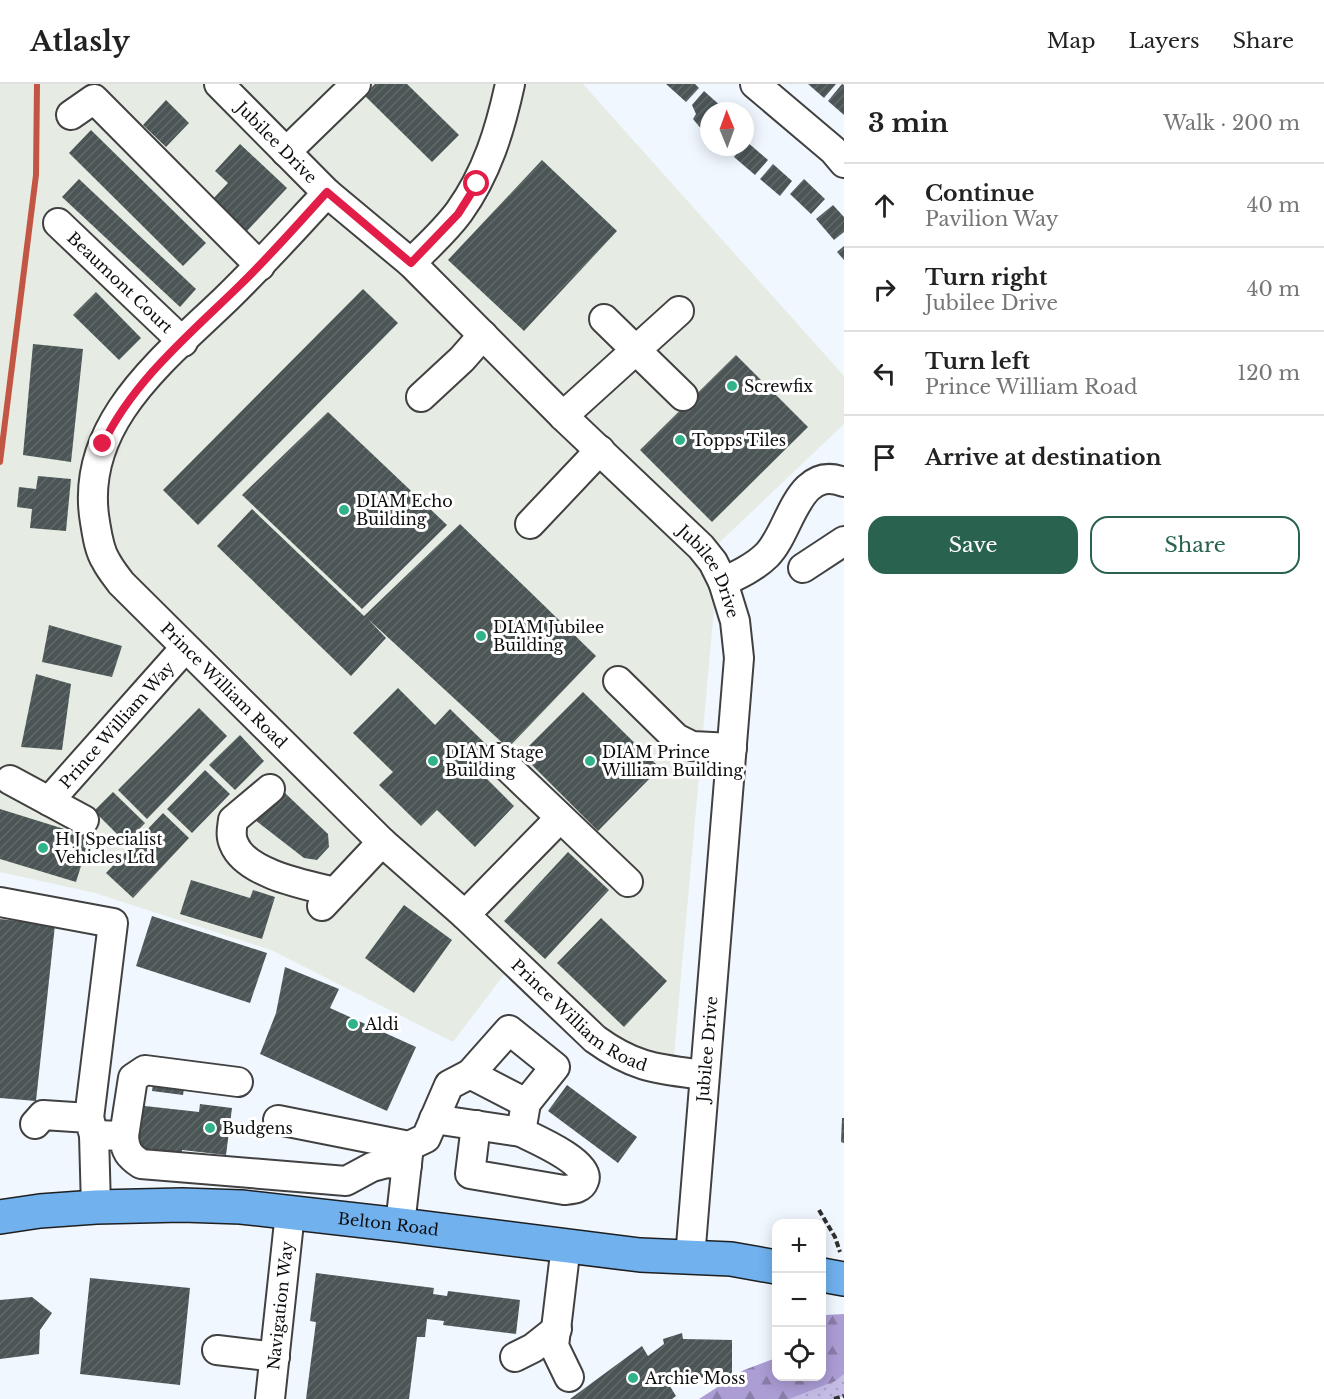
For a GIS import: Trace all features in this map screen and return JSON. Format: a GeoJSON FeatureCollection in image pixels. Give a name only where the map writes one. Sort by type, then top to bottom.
{"type":"FeatureCollection","features":[{"type":"Feature","properties":{"kind":"main road","name":"Belton Road"},"geometry":{"type":"LineString","coordinates":[[0,1217],[40,1211],[96,1207],[182,1205],[241,1207],[566,1245],[640,1256],[732,1259],[772,1266]]}},
{"type":"Feature","properties":{"kind":"main road"},"geometry":{"type":"LineString","coordinates":[[826,1276],[844,1279]]}},
{"type":"Feature","properties":{"kind":"street","name":"Jubilee Drive"},"geometry":{"type":"LineString","coordinates":[[219,84],[327,192],[411,263],[563,416],[701,547],[713,562],[723,582],[735,621],[739,658],[690,1258]]}},
{"type":"Feature","properties":{"kind":"street"},"geometry":{"type":"LineString","coordinates":[[286,152],[356,84]]}},
{"type":"Feature","properties":{"kind":"street"},"geometry":{"type":"LineString","coordinates":[[411,263],[458,214],[477,184],[491,155],[510,84]]}},
{"type":"Feature","properties":{"kind":"street"},"geometry":{"type":"LineString","coordinates":[[755,84],[833,150],[844,163]]}},
{"type":"Feature","properties":{"kind":"street"},"geometry":{"type":"LineString","coordinates":[[71,115],[94,99],[260,266]]}},
{"type":"Feature","properties":{"kind":"street","name":"Prince William Road"},"geometry":{"type":"LineString","coordinates":[[327,192],[260,266],[126,401],[113,422],[95,465],[92,488],[93,510],[104,559],[121,584],[382,842],[465,915],[595,1038],[608,1048],[638,1064],[656,1069],[704,1075]]}},
{"type":"Feature","properties":{"kind":"street","name":"Beaumont Court"},"geometry":{"type":"LineString","coordinates":[[58,223],[183,342]]}},
{"type":"Feature","properties":{"kind":"street"},"geometry":{"type":"LineString","coordinates":[[563,416],[679,311]]}},
{"type":"Feature","properties":{"kind":"street"},"geometry":{"type":"LineString","coordinates":[[604,319],[683,396]]}},
{"type":"Feature","properties":{"kind":"street"},"geometry":{"type":"LineString","coordinates":[[421,397],[462,359],[483,335]]}},
{"type":"Feature","properties":{"kind":"street"},"geometry":{"type":"LineString","coordinates":[[530,524],[600,450]]}},
{"type":"Feature","properties":{"kind":"street"},"geometry":{"type":"LineString","coordinates":[[723,582],[749,569],[767,555],[780,538],[806,489],[820,479],[841,476]]}},
{"type":"Feature","properties":{"kind":"street"},"geometry":{"type":"LineString","coordinates":[[803,568],[844,541]]}},
{"type":"Feature","properties":{"kind":"street","name":"Prince William Way"},"geometry":{"type":"LineString","coordinates":[[49,801],[185,648]]}},
{"type":"Feature","properties":{"kind":"street"},"geometry":{"type":"LineString","coordinates":[[618,681],[676,738],[692,746],[732,748]]}},
{"type":"Feature","properties":{"kind":"street"},"geometry":{"type":"LineString","coordinates":[[498,758],[628,882]]}},
{"type":"Feature","properties":{"kind":"street","name":"Prince William Way"},"geometry":{"type":"LineString","coordinates":[[10,780],[84,820]]}},
{"type":"Feature","properties":{"kind":"street"},"geometry":{"type":"LineString","coordinates":[[270,789],[233,820],[231,832],[234,844],[244,858],[261,868],[328,899],[382,842]]}},
{"type":"Feature","properties":{"kind":"street"},"geometry":{"type":"LineString","coordinates":[[465,915],[560,818]]}},
{"type":"Feature","properties":{"kind":"street"},"geometry":{"type":"LineString","coordinates":[[0,902],[113,923],[92,1127],[96,1207]]}},
{"type":"Feature","properties":{"kind":"street"},"geometry":{"type":"LineString","coordinates":[[238,1082],[145,1070],[139,1073],[134,1078],[124,1136],[125,1150],[141,1164],[346,1182],[379,1165],[408,1156],[426,1138],[449,1085],[470,1074],[508,1030],[555,1067],[526,1103],[521,1132]]}},
{"type":"Feature","properties":{"kind":"street"},"geometry":{"type":"LineString","coordinates":[[470,1074],[526,1103]]}},
{"type":"Feature","properties":{"kind":"street"},"geometry":{"type":"LineString","coordinates":[[35,1124],[43,1115],[124,1136]]}},
{"type":"Feature","properties":{"kind":"street"},"geometry":{"type":"LineString","coordinates":[[434,1119],[476,1125],[521,1132],[557,1149],[584,1170],[586,1176],[584,1182],[578,1188],[564,1190],[470,1174],[476,1125]]}},
{"type":"Feature","properties":{"kind":"street"},"geometry":{"type":"LineString","coordinates":[[278,1120],[408,1156]]}},
{"type":"Feature","properties":{"kind":"street"},"geometry":{"type":"LineString","coordinates":[[400,1225],[408,1156]]}},
{"type":"Feature","properties":{"kind":"street","name":"Navigation Way"},"geometry":{"type":"LineString","coordinates":[[270,1399],[290,1212]]}},
{"type":"Feature","properties":{"kind":"street"},"geometry":{"type":"LineString","coordinates":[[566,1245],[554,1346],[569,1377]]}},
{"type":"Feature","properties":{"kind":"street"},"geometry":{"type":"LineString","coordinates":[[515,1357],[533,1348],[557,1329]]}},
{"type":"Feature","properties":{"kind":"street"},"geometry":{"type":"LineString","coordinates":[[217,1350],[274,1357]]}},
{"type":"Feature","properties":{"kind":"path"},"geometry":{"type":"LineString","coordinates":[[834,1399],[844,1396]]}},
{"type":"Feature","properties":{"kind":"shaded area"},"geometry":{"type":"Polygon","coordinates":[[[0,84],[583,84],[844,376],[844,424],[720,542],[672,1077],[506,972],[453,1042],[271,950],[95,893],[0,872],[0,84]]]}},
{"type":"Feature","properties":{"kind":"shaded area"},"geometry":{"type":"Polygon","coordinates":[[[844,1374],[844,1396],[834,1399],[790,1399],[836,1381],[844,1374]]]}},
{"type":"Feature","properties":{"kind":"green space"},"geometry":{"type":"Polygon","coordinates":[[[844,1314],[844,1374],[836,1381],[790,1399],[699,1399],[744,1370],[772,1360],[772,1381],[826,1381],[826,1315],[844,1314]]]}},
{"type":"Feature","properties":{"kind":"building"},"geometry":{"type":"Polygon","coordinates":[[[375,84],[407,84],[459,135],[432,162],[364,95],[375,84]]]}},
{"type":"Feature","properties":{"kind":"building"},"geometry":{"type":"Polygon","coordinates":[[[666,84],[695,84],[699,88],[686,102],[666,84]]]}},
{"type":"Feature","properties":{"kind":"building"},"geometry":{"type":"Polygon","coordinates":[[[808,84],[836,84],[824,98],[808,84]]]}},
{"type":"Feature","properties":{"kind":"building"},"geometry":{"type":"Polygon","coordinates":[[[842,84],[844,85],[844,115],[828,101],[842,84]]]}},
{"type":"Feature","properties":{"kind":"building"},"geometry":{"type":"Polygon","coordinates":[[[704,91],[716,102],[700,102],[700,127],[693,119],[696,114],[692,105],[704,91]]]}},
{"type":"Feature","properties":{"kind":"building"},"geometry":{"type":"Polygon","coordinates":[[[166,100],[189,123],[166,147],[143,125],[166,100]]]}},
{"type":"Feature","properties":{"kind":"building"},"geometry":{"type":"Polygon","coordinates":[[[91,130],[206,243],[183,266],[69,153],[91,130]]]}},
{"type":"Feature","properties":{"kind":"building"},"geometry":{"type":"Polygon","coordinates":[[[240,144],[287,188],[246,232],[212,200],[228,183],[215,171],[240,144]]]}},
{"type":"Feature","properties":{"kind":"building"},"geometry":{"type":"Polygon","coordinates":[[[754,148],[768,160],[755,175],[734,157],[754,156],[754,148]]]}},
{"type":"Feature","properties":{"kind":"building"},"geometry":{"type":"Polygon","coordinates":[[[542,160],[617,231],[524,331],[448,260],[542,160]]]}},
{"type":"Feature","properties":{"kind":"building"},"geometry":{"type":"Polygon","coordinates":[[[773,164],[792,181],[780,196],[760,179],[773,164]]]}},
{"type":"Feature","properties":{"kind":"building"},"geometry":{"type":"Polygon","coordinates":[[[79,179],[196,289],[180,307],[62,197],[79,179]]]}},
{"type":"Feature","properties":{"kind":"building"},"geometry":{"type":"Polygon","coordinates":[[[804,179],[825,199],[811,214],[790,194],[804,179]]]}},
{"type":"Feature","properties":{"kind":"building"},"geometry":{"type":"Polygon","coordinates":[[[833,205],[844,217],[844,232],[834,240],[816,219],[833,205]]]}},
{"type":"Feature","properties":{"kind":"building"},"geometry":{"type":"Polygon","coordinates":[[[844,246],[844,260],[837,252],[844,246]]]}},
{"type":"Feature","properties":{"kind":"building"},"geometry":{"type":"Polygon","coordinates":[[[363,289],[398,323],[198,525],[163,490],[363,289]]]}},
{"type":"Feature","properties":{"kind":"building"},"geometry":{"type":"Polygon","coordinates":[[[96,292],[141,338],[119,360],[73,315],[96,292]]]}},
{"type":"Feature","properties":{"kind":"building"},"geometry":{"type":"Polygon","coordinates":[[[33,344],[83,349],[71,462],[23,455],[33,344]]]}},
{"type":"Feature","properties":{"kind":"building"},"geometry":{"type":"Polygon","coordinates":[[[736,355],[808,427],[712,522],[640,450],[736,355]]]}},
{"type":"Feature","properties":{"kind":"building","name":"DIAM Echo Building"},"geometry":{"type":"Polygon","coordinates":[[[328,412],[447,525],[362,609],[242,495],[328,412]]]}},
{"type":"Feature","properties":{"kind":"building"},"geometry":{"type":"Polygon","coordinates":[[[38,476],[71,479],[66,531],[30,528],[32,509],[17,507],[19,487],[36,489],[38,476]]]}},
{"type":"Feature","properties":{"kind":"building","name":"DIAM Jubilee Building"},"geometry":{"type":"Polygon","coordinates":[[[252,509],[364,616],[460,524],[596,656],[508,748],[368,619],[386,638],[351,676],[217,546],[252,509]]]}},
{"type":"Feature","properties":{"kind":"building"},"geometry":{"type":"Polygon","coordinates":[[[49,625],[122,646],[112,677],[42,662],[49,625]]]}},
{"type":"Feature","properties":{"kind":"building"},"geometry":{"type":"Polygon","coordinates":[[[36,674],[71,684],[62,750],[21,747],[36,674]]]}},
{"type":"Feature","properties":{"kind":"building","name":"DIAM Stage Building"},"geometry":{"type":"Polygon","coordinates":[[[398,688],[435,725],[450,709],[494,752],[477,769],[514,806],[475,847],[437,810],[421,826],[379,785],[393,772],[353,733],[398,688]]]}},
{"type":"Feature","properties":{"kind":"building","name":"DIAM Prince William Building"},"geometry":{"type":"Polygon","coordinates":[[[583,692],[660,768],[598,831],[521,754],[583,692]]]}},
{"type":"Feature","properties":{"kind":"building"},"geometry":{"type":"Polygon","coordinates":[[[199,708],[227,736],[147,819],[118,790],[199,708]]]}},
{"type":"Feature","properties":{"kind":"building"},"geometry":{"type":"Polygon","coordinates":[[[240,735],[264,761],[235,790],[209,765],[240,735]]]}},
{"type":"Feature","properties":{"kind":"building"},"geometry":{"type":"Polygon","coordinates":[[[205,770],[230,794],[192,833],[167,809],[205,770]]]}},
{"type":"Feature","properties":{"kind":"building"},"geometry":{"type":"Polygon","coordinates":[[[113,792],[145,823],[126,843],[94,811],[113,792]]]}},
{"type":"Feature","properties":{"kind":"building"},"geometry":{"type":"Polygon","coordinates":[[[285,793],[328,834],[329,847],[317,860],[304,858],[255,820],[285,793]]]}},
{"type":"Feature","properties":{"kind":"building","name":"H J Specialist Vehicles Ltd"},"geometry":{"type":"Polygon","coordinates":[[[0,809],[90,837],[76,882],[0,859],[0,809]]]}},
{"type":"Feature","properties":{"kind":"building"},"geometry":{"type":"Polygon","coordinates":[[[163,813],[189,838],[133,898],[106,873],[163,813]]]}},
{"type":"Feature","properties":{"kind":"building"},"geometry":{"type":"Polygon","coordinates":[[[568,852],[609,890],[545,959],[504,921],[568,852]]]}},
{"type":"Feature","properties":{"kind":"building"},"geometry":{"type":"Polygon","coordinates":[[[191,880],[250,898],[253,890],[275,897],[262,939],[180,914],[191,880]]]}},
{"type":"Feature","properties":{"kind":"building"},"geometry":{"type":"Polygon","coordinates":[[[404,905],[452,940],[414,993],[365,958],[404,905]]]}},
{"type":"Feature","properties":{"kind":"building"},"geometry":{"type":"Polygon","coordinates":[[[152,916],[267,953],[250,1003],[136,966],[152,916]]]}},
{"type":"Feature","properties":{"kind":"building"},"geometry":{"type":"Polygon","coordinates":[[[601,918],[667,981],[624,1027],[557,963],[601,918]]]}},
{"type":"Feature","properties":{"kind":"building"},"geometry":{"type":"Polygon","coordinates":[[[0,919],[55,925],[36,1101],[0,1098],[0,919]]]}},
{"type":"Feature","properties":{"kind":"building"},"geometry":{"type":"Polygon","coordinates":[[[285,967],[339,989],[330,1008],[416,1047],[387,1111],[260,1054],[276,1013],[285,967]]]}},
{"type":"Feature","properties":{"kind":"building"},"geometry":{"type":"Polygon","coordinates":[[[154,1077],[185,1082],[183,1095],[152,1091],[154,1077]]]}},
{"type":"Feature","properties":{"kind":"building"},"geometry":{"type":"Polygon","coordinates":[[[567,1085],[637,1137],[618,1163],[548,1111],[567,1085]]]}},
{"type":"Feature","properties":{"kind":"building"},"geometry":{"type":"Polygon","coordinates":[[[200,1104],[232,1108],[226,1155],[182,1150],[181,1158],[131,1152],[136,1105],[199,1112],[200,1104]]]}},
{"type":"Feature","properties":{"kind":"building"},"geometry":{"type":"Polygon","coordinates":[[[842,1118],[844,1118],[844,1143],[841,1142],[842,1118]]]}},
{"type":"Feature","properties":{"kind":"building"},"geometry":{"type":"Polygon","coordinates":[[[316,1273],[434,1288],[433,1294],[447,1296],[448,1291],[520,1300],[516,1334],[443,1325],[444,1321],[427,1319],[425,1337],[417,1337],[409,1399],[306,1399],[316,1322],[310,1321],[316,1273]]]}},
{"type":"Feature","properties":{"kind":"building"},"geometry":{"type":"Polygon","coordinates":[[[90,1278],[190,1288],[180,1385],[80,1374],[90,1278]]]}},
{"type":"Feature","properties":{"kind":"building"},"geometry":{"type":"Polygon","coordinates":[[[32,1297],[52,1313],[40,1330],[39,1354],[0,1359],[0,1300],[32,1297]]]}},
{"type":"Feature","properties":{"kind":"building"},"geometry":{"type":"Polygon","coordinates":[[[682,1333],[683,1339],[732,1340],[732,1378],[685,1377],[676,1380],[668,1383],[676,1396],[672,1399],[570,1399],[642,1346],[648,1356],[664,1344],[663,1339],[682,1333]]]}},
{"type":"Feature","properties":{"kind":"waterway"},"geometry":{"type":"LineString","coordinates":[[0,462],[36,175],[37,84]]}},
{"type":"Feature","properties":{"kind":"place","name":"Screwfix"},"geometry":{"type":"Point","coordinates":[732,386]}},
{"type":"Feature","properties":{"kind":"place","name":"Topps Tiles"},"geometry":{"type":"Point","coordinates":[680,440]}},
{"type":"Feature","properties":{"kind":"place","name":"DIAM Echo Building"},"geometry":{"type":"Point","coordinates":[344,510]}},
{"type":"Feature","properties":{"kind":"place","name":"DIAM Jubilee Building"},"geometry":{"type":"Point","coordinates":[481,636]}},
{"type":"Feature","properties":{"kind":"place","name":"DIAM Stage Building"},"geometry":{"type":"Point","coordinates":[433,761]}},
{"type":"Feature","properties":{"kind":"place","name":"DIAM Prince William Building"},"geometry":{"type":"Point","coordinates":[590,761]}},
{"type":"Feature","properties":{"kind":"place","name":"H J Specialist Vehicles Ltd"},"geometry":{"type":"Point","coordinates":[43,848]}},
{"type":"Feature","properties":{"kind":"place","name":"Aldi"},"geometry":{"type":"Point","coordinates":[353,1024]}},
{"type":"Feature","properties":{"kind":"place","name":"Budgens"},"geometry":{"type":"Point","coordinates":[210,1128]}},
{"type":"Feature","properties":{"kind":"place","name":"Archie Moss"},"geometry":{"type":"Point","coordinates":[633,1378]}},
{"type":"Feature","properties":{"kind":"route"},"geometry":{"type":"LineString","coordinates":[[103,444],[126,401],[260,266],[327,192],[411,263],[458,214],[477,184]]}}]}
